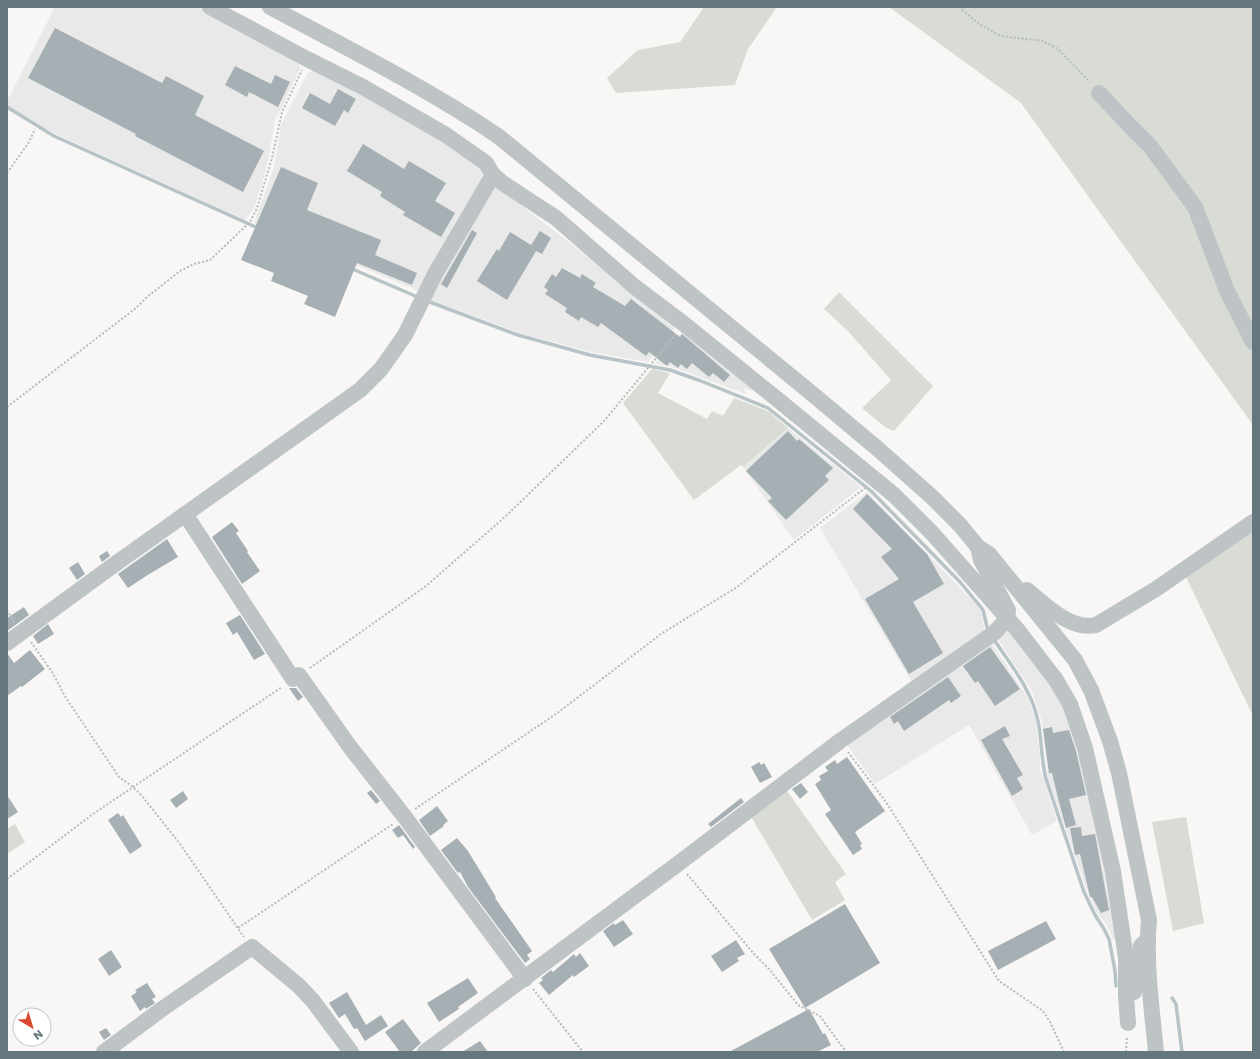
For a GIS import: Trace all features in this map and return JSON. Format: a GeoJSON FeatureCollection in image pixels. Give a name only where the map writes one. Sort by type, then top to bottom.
{"type":"FeatureCollection","features":[{"type":"Feature","properties":{"kind":"street"},"geometry":{"type":"LineString","coordinates":[[210,7],[363,87],[446,135],[486,163],[494,175],[504,184],[556,218],[635,287],[684,324],[894,495],[932,533],[1016,628],[1056,680],[1070,704],[1085,748],[1113,871],[1126,958],[1128,1023],[1141,946],[1148,936]]}},
{"type":"Feature","properties":{"kind":"street"},"geometry":{"type":"LineString","coordinates":[[270,7],[424,89],[461,111],[498,136],[878,448],[932,497],[960,525],[978,547],[989,554],[1010,582],[1075,660],[1086,680],[1098,708],[1119,773],[1150,920],[1148,936],[1156,1052]]}},
{"type":"Feature","properties":{"kind":"street"},"geometry":{"type":"LineString","coordinates":[[1099,93],[1129,126],[1150,146],[1195,208],[1227,290],[1253,342]]}},
{"type":"Feature","properties":{"kind":"street"},"geometry":{"type":"LineString","coordinates":[[7,643],[360,390],[381,369],[405,335],[434,274],[494,175]]}},
{"type":"Feature","properties":{"kind":"street"},"geometry":{"type":"LineString","coordinates":[[185,514],[296,677],[404,816],[525,978]]}},
{"type":"Feature","properties":{"kind":"street"},"geometry":{"type":"LineString","coordinates":[[1010,582],[1023,587],[1054,612],[1075,624],[1086,626],[1096,625],[1156,589],[1253,522]]}},
{"type":"Feature","properties":{"kind":"street"},"geometry":{"type":"LineString","coordinates":[[425,1052],[679,864],[840,741],[990,636],[1007,618],[1008,610],[981,560],[978,547]]}},
{"type":"Feature","properties":{"kind":"street"},"geometry":{"type":"LineString","coordinates":[[104,1052],[162,1008],[252,947],[299,986],[313,1001],[352,1052]]}},
{"type":"Feature","properties":{"kind":"path"},"geometry":{"type":"LineString","coordinates":[[959,7],[979,24],[1001,36],[1043,40],[1058,49],[1075,65],[1099,93]]}},
{"type":"Feature","properties":{"kind":"path"},"geometry":{"type":"LineString","coordinates":[[7,407],[136,308],[147,297],[180,271],[194,264],[210,260],[250,222],[257,208],[272,158],[282,112],[307,59]]}},
{"type":"Feature","properties":{"kind":"path"},"geometry":{"type":"LineString","coordinates":[[7,172],[29,142],[35,129]]}},
{"type":"Feature","properties":{"kind":"path"},"geometry":{"type":"LineString","coordinates":[[7,878],[93,814],[296,677],[432,581],[506,516],[605,420],[684,324]]}},
{"type":"Feature","properties":{"kind":"path"},"geometry":{"type":"LineString","coordinates":[[238,928],[556,714],[661,634],[737,587],[864,490]]}},
{"type":"Feature","properties":{"kind":"path"},"geometry":{"type":"LineString","coordinates":[[7,610],[20,630],[35,646],[66,698],[119,777],[133,787],[142,796],[180,844],[252,947]]}},
{"type":"Feature","properties":{"kind":"path"},"geometry":{"type":"LineString","coordinates":[[840,741],[886,802],[999,981],[1043,1011],[1050,1022],[1064,1052]]}},
{"type":"Feature","properties":{"kind":"path"},"geometry":{"type":"LineString","coordinates":[[679,864],[798,1005],[820,1016],[846,1052]]}},
{"type":"Feature","properties":{"kind":"path"},"geometry":{"type":"LineString","coordinates":[[525,978],[582,1052]]}},
{"type":"Feature","properties":{"kind":"shaded area"},"geometry":{"type":"Polygon","coordinates":[[[55,7],[198,7],[298,60],[300,69],[278,115],[276,114],[267,167],[254,208],[245,220],[56,134],[7,106],[7,101],[55,7]]]}},
{"type":"Feature","properties":{"kind":"shaded area"},"geometry":{"type":"Polygon","coordinates":[[[704,7],[777,7],[748,49],[735,85],[616,93],[607,78],[638,50],[680,42],[704,7]]]}},
{"type":"Feature","properties":{"kind":"shaded area"},"geometry":{"type":"Polygon","coordinates":[[[889,7],[1253,7],[1253,425],[1021,103],[889,7]]]}},
{"type":"Feature","properties":{"kind":"shaded area"},"geometry":{"type":"Polygon","coordinates":[[[317,69],[440,136],[486,172],[419,291],[254,223],[274,167],[281,125],[308,73],[317,69]]]}},
{"type":"Feature","properties":{"kind":"shaded area"},"geometry":{"type":"Polygon","coordinates":[[[496,186],[676,325],[667,341],[648,362],[592,352],[520,333],[428,299],[490,188],[496,186]]]}},
{"type":"Feature","properties":{"kind":"shaded area"},"geometry":{"type":"Polygon","coordinates":[[[839,292],[933,386],[894,431],[885,427],[862,408],[891,380],[848,331],[824,309],[839,292]]]}},
{"type":"Feature","properties":{"kind":"shaded area"},"geometry":{"type":"Polygon","coordinates":[[[686,331],[760,393],[744,388],[746,394],[670,366],[655,364],[679,335],[686,331]]]}},
{"type":"Feature","properties":{"kind":"shaded area"},"geometry":{"type":"Polygon","coordinates":[[[652,369],[670,373],[658,393],[707,419],[712,411],[723,416],[734,398],[768,411],[788,428],[743,467],[741,465],[694,500],[623,403],[652,369]]]}},
{"type":"Feature","properties":{"kind":"shaded area"},"geometry":{"type":"Polygon","coordinates":[[[788,428],[861,487],[794,540],[743,467],[788,428]]]}},
{"type":"Feature","properties":{"kind":"shaded area"},"geometry":{"type":"Polygon","coordinates":[[[867,492],[979,607],[982,615],[985,633],[913,684],[820,528],[867,492]]]}},
{"type":"Feature","properties":{"kind":"shaded area"},"geometry":{"type":"Polygon","coordinates":[[[1253,525],[1253,716],[1185,575],[1253,525]]]}},
{"type":"Feature","properties":{"kind":"shaded area"},"geometry":{"type":"Polygon","coordinates":[[[1005,629],[1013,631],[1065,704],[1101,831],[1118,938],[1113,939],[1106,924],[1097,913],[1086,887],[1048,779],[1042,722],[1032,691],[996,636],[1005,629]]]}},
{"type":"Feature","properties":{"kind":"shaded area"},"geometry":{"type":"Polygon","coordinates":[[[990,640],[1026,695],[1035,716],[1040,755],[1040,769],[1057,821],[1032,835],[969,725],[875,784],[845,742],[990,640]]]}},
{"type":"Feature","properties":{"kind":"shaded area"},"geometry":{"type":"Polygon","coordinates":[[[785,788],[846,874],[835,882],[845,900],[812,920],[750,815],[785,788]]]}},
{"type":"Feature","properties":{"kind":"shaded area"},"geometry":{"type":"Polygon","coordinates":[[[1186,817],[1204,923],[1173,931],[1152,822],[1186,817]]]}},
{"type":"Feature","properties":{"kind":"shaded area"},"geometry":{"type":"Polygon","coordinates":[[[15,824],[25,842],[7,854],[7,829],[15,824]]]}},
{"type":"Feature","properties":{"kind":"building"},"geometry":{"type":"Polygon","coordinates":[[[55,28],[162,83],[166,76],[204,96],[195,115],[264,151],[243,192],[28,78],[55,28]]]}},
{"type":"Feature","properties":{"kind":"building"},"geometry":{"type":"Polygon","coordinates":[[[235,66],[271,84],[275,75],[290,82],[278,107],[249,92],[247,97],[225,85],[235,66]]]}},
{"type":"Feature","properties":{"kind":"building"},"geometry":{"type":"Polygon","coordinates":[[[338,89],[356,99],[348,113],[344,110],[335,126],[302,108],[310,93],[330,104],[338,89]]]}},
{"type":"Feature","properties":{"kind":"building"},"geometry":{"type":"Polygon","coordinates":[[[363,144],[404,169],[409,161],[446,183],[435,201],[455,213],[441,237],[403,215],[405,212],[380,196],[382,192],[347,171],[363,144]]]}},
{"type":"Feature","properties":{"kind":"building"},"geometry":{"type":"Polygon","coordinates":[[[281,167],[318,183],[307,210],[381,240],[375,255],[417,273],[412,285],[357,263],[335,317],[304,304],[308,296],[271,281],[274,273],[241,260],[281,167]]]}},
{"type":"Feature","properties":{"kind":"building"},"geometry":{"type":"Polygon","coordinates":[[[472,230],[477,233],[447,288],[441,284],[472,230]]]}},
{"type":"Feature","properties":{"kind":"building"},"geometry":{"type":"Polygon","coordinates":[[[540,231],[551,238],[542,254],[536,251],[507,300],[477,281],[497,249],[499,251],[510,232],[531,245],[540,231]]]}},
{"type":"Feature","properties":{"kind":"building"},"geometry":{"type":"Polygon","coordinates":[[[562,268],[580,278],[582,274],[596,283],[593,287],[625,306],[631,299],[680,337],[682,334],[730,375],[724,382],[713,373],[709,377],[692,363],[687,369],[681,364],[678,368],[670,362],[667,366],[649,352],[646,356],[601,323],[598,327],[581,317],[579,321],[565,312],[567,308],[545,294],[548,290],[544,287],[552,274],[556,277],[562,268]]]}},
{"type":"Feature","properties":{"kind":"building"},"geometry":{"type":"Polygon","coordinates":[[[788,431],[797,441],[799,439],[833,468],[825,476],[829,480],[786,520],[768,501],[772,498],[746,471],[788,431]]]}},
{"type":"Feature","properties":{"kind":"building"},"geometry":{"type":"Polygon","coordinates":[[[867,494],[927,554],[944,584],[913,602],[943,653],[909,674],[865,599],[899,579],[881,557],[892,549],[853,509],[867,494]]]}},
{"type":"Feature","properties":{"kind":"building"},"geometry":{"type":"Polygon","coordinates":[[[232,522],[239,531],[236,533],[260,571],[242,584],[212,537],[232,522]]]}},
{"type":"Feature","properties":{"kind":"building"},"geometry":{"type":"Polygon","coordinates":[[[167,539],[178,557],[128,588],[118,574],[167,539]]]}},
{"type":"Feature","properties":{"kind":"building"},"geometry":{"type":"Polygon","coordinates":[[[107,551],[110,556],[102,562],[99,556],[107,551]]]}},
{"type":"Feature","properties":{"kind":"building"},"geometry":{"type":"Polygon","coordinates":[[[78,562],[85,574],[77,580],[69,568],[78,562]]]}},
{"type":"Feature","properties":{"kind":"building"},"geometry":{"type":"Polygon","coordinates":[[[24,607],[29,615],[7,631],[7,618],[24,607]]]}},
{"type":"Feature","properties":{"kind":"building"},"geometry":{"type":"Polygon","coordinates":[[[240,615],[265,654],[254,660],[237,632],[233,635],[226,623],[240,615]]]}},
{"type":"Feature","properties":{"kind":"building"},"geometry":{"type":"Polygon","coordinates":[[[48,624],[54,634],[38,644],[33,636],[48,624]]]}},
{"type":"Feature","properties":{"kind":"building"},"geometry":{"type":"Polygon","coordinates":[[[990,647],[1020,689],[995,706],[978,681],[975,683],[963,666],[990,647]]]}},
{"type":"Feature","properties":{"kind":"building"},"geometry":{"type":"Polygon","coordinates":[[[30,650],[45,669],[22,687],[21,686],[7,696],[7,653],[14,663],[30,650]]]}},
{"type":"Feature","properties":{"kind":"building"},"geometry":{"type":"Polygon","coordinates":[[[948,677],[961,696],[951,703],[949,700],[904,731],[898,721],[894,724],[890,717],[948,677]]]}},
{"type":"Feature","properties":{"kind":"building"},"geometry":{"type":"Polygon","coordinates":[[[289,688],[296,688],[303,697],[298,701],[289,688]]]}},
{"type":"Feature","properties":{"kind":"building"},"geometry":{"type":"Polygon","coordinates":[[[1005,726],[1010,736],[1002,739],[1023,775],[1017,778],[1023,789],[1012,796],[981,740],[1005,726]]]}},
{"type":"Feature","properties":{"kind":"building"},"geometry":{"type":"Polygon","coordinates":[[[1052,727],[1053,733],[1069,730],[1076,751],[1086,795],[1069,799],[1076,825],[1066,828],[1052,773],[1049,773],[1043,729],[1052,727]]]}},
{"type":"Feature","properties":{"kind":"building"},"geometry":{"type":"Polygon","coordinates":[[[847,757],[885,811],[855,832],[862,844],[860,845],[862,849],[853,855],[825,814],[831,810],[815,784],[821,780],[819,776],[828,771],[825,767],[835,760],[837,764],[847,757]]]}},
{"type":"Feature","properties":{"kind":"building"},"geometry":{"type":"Polygon","coordinates":[[[759,762],[761,765],[764,763],[772,777],[760,783],[751,767],[759,762]]]}},
{"type":"Feature","properties":{"kind":"building"},"geometry":{"type":"Polygon","coordinates":[[[801,783],[808,792],[800,799],[792,789],[801,783]]]}},
{"type":"Feature","properties":{"kind":"building"},"geometry":{"type":"Polygon","coordinates":[[[371,790],[380,801],[376,804],[367,793],[371,790]]]}},
{"type":"Feature","properties":{"kind":"building"},"geometry":{"type":"Polygon","coordinates":[[[183,791],[188,799],[176,808],[170,800],[183,791]]]}},
{"type":"Feature","properties":{"kind":"building"},"geometry":{"type":"Polygon","coordinates":[[[7,795],[18,812],[7,819],[7,795]]]}},
{"type":"Feature","properties":{"kind":"building"},"geometry":{"type":"Polygon","coordinates":[[[741,798],[744,802],[711,827],[708,824],[741,798]]]}},
{"type":"Feature","properties":{"kind":"building"},"geometry":{"type":"Polygon","coordinates":[[[437,806],[448,821],[443,825],[444,826],[430,836],[419,820],[437,806]]]}},
{"type":"Feature","properties":{"kind":"building"},"geometry":{"type":"Polygon","coordinates":[[[118,813],[121,817],[123,815],[142,846],[130,854],[108,820],[118,813]]]}},
{"type":"Feature","properties":{"kind":"building"},"geometry":{"type":"Polygon","coordinates":[[[399,825],[415,847],[413,849],[403,835],[398,838],[392,830],[399,825]]]}},
{"type":"Feature","properties":{"kind":"building"},"geometry":{"type":"Polygon","coordinates":[[[1081,827],[1082,836],[1095,834],[1109,910],[1101,913],[1092,897],[1090,897],[1080,854],[1075,855],[1070,828],[1081,827]]]}},
{"type":"Feature","properties":{"kind":"building"},"geometry":{"type":"Polygon","coordinates":[[[457,838],[468,851],[496,897],[495,898],[532,951],[527,955],[530,959],[525,963],[468,887],[460,872],[458,873],[441,850],[457,838]]]}},
{"type":"Feature","properties":{"kind":"building"},"geometry":{"type":"Polygon","coordinates":[[[845,904],[880,963],[805,1008],[769,949],[845,904]]]}},
{"type":"Feature","properties":{"kind":"building"},"geometry":{"type":"Polygon","coordinates":[[[623,920],[633,934],[614,947],[603,931],[614,923],[615,925],[623,920]]]}},
{"type":"Feature","properties":{"kind":"building"},"geometry":{"type":"Polygon","coordinates":[[[1046,921],[1056,939],[998,970],[988,951],[1046,921]]]}},
{"type":"Feature","properties":{"kind":"building"},"geometry":{"type":"Polygon","coordinates":[[[736,940],[745,954],[737,958],[739,961],[722,972],[711,956],[736,940]]]}},
{"type":"Feature","properties":{"kind":"building"},"geometry":{"type":"Polygon","coordinates":[[[111,950],[122,967],[109,976],[98,959],[111,950]]]}},
{"type":"Feature","properties":{"kind":"building"},"geometry":{"type":"Polygon","coordinates":[[[580,953],[589,966],[574,977],[573,975],[549,995],[539,983],[543,980],[541,978],[551,970],[553,972],[574,954],[576,957],[580,953]]]}},
{"type":"Feature","properties":{"kind":"building"},"geometry":{"type":"Polygon","coordinates":[[[468,978],[478,993],[458,1007],[459,1009],[439,1022],[427,1003],[468,978]]]}},
{"type":"Feature","properties":{"kind":"building"},"geometry":{"type":"Polygon","coordinates":[[[147,983],[156,997],[152,999],[155,1003],[140,1011],[131,996],[137,992],[135,990],[147,983]]]}},
{"type":"Feature","properties":{"kind":"building"},"geometry":{"type":"Polygon","coordinates":[[[347,992],[366,1025],[381,1015],[388,1026],[365,1041],[357,1028],[354,1029],[345,1014],[339,1018],[329,1003],[347,992]]]}},
{"type":"Feature","properties":{"kind":"building"},"geometry":{"type":"Polygon","coordinates":[[[809,1009],[831,1045],[817,1052],[729,1052],[809,1009]]]}},
{"type":"Feature","properties":{"kind":"building"},"geometry":{"type":"Polygon","coordinates":[[[403,1019],[421,1043],[411,1052],[400,1052],[385,1032],[403,1019]]]}},
{"type":"Feature","properties":{"kind":"building"},"geometry":{"type":"Polygon","coordinates":[[[106,1028],[111,1035],[104,1040],[99,1032],[106,1028]]]}},
{"type":"Feature","properties":{"kind":"building"},"geometry":{"type":"Polygon","coordinates":[[[480,1041],[488,1052],[462,1052],[480,1041]]]}},
{"type":"Feature","properties":{"kind":"waterway"},"geometry":{"type":"LineString","coordinates":[[7,107],[54,136],[258,228]]}},
{"type":"Feature","properties":{"kind":"waterway"},"geometry":{"type":"LineString","coordinates":[[350,268],[420,298]]}},
{"type":"Feature","properties":{"kind":"waterway"},"geometry":{"type":"LineString","coordinates":[[427,301],[518,335],[590,355],[670,370],[768,408],[871,491],[960,582],[983,610],[988,631]]}},
{"type":"Feature","properties":{"kind":"waterway"},"geometry":{"type":"LineString","coordinates":[[993,638],[1026,688],[1035,710],[1038,721],[1046,779],[1084,892],[1109,939],[1115,971],[1116,986]]}},
{"type":"Feature","properties":{"kind":"waterway"},"geometry":{"type":"LineString","coordinates":[[1172,998],[1176,1004],[1182,1052]]}}]}
